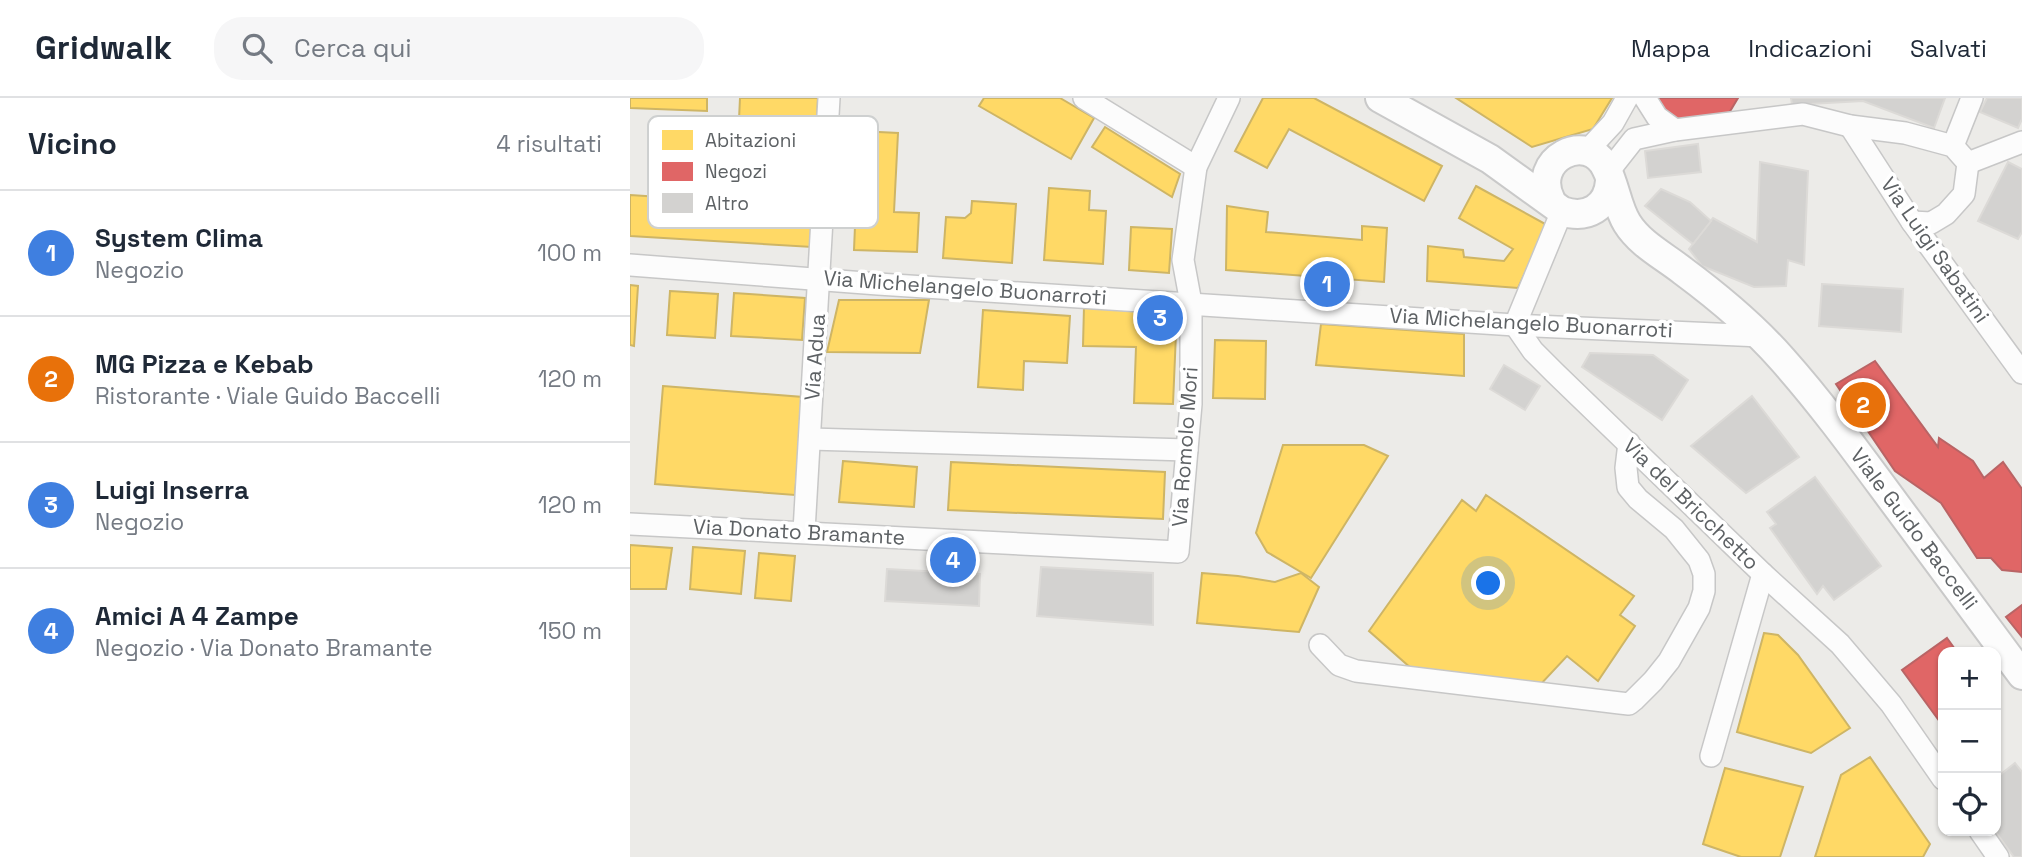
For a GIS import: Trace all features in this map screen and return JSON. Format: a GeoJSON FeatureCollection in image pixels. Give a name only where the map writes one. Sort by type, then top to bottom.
{"type":"FeatureCollection","features":[{"type":"Feature","properties":{"kind":"main road","name":"Viale Guido Baccelli"},"geometry":{"type":"LineString","coordinates":[[1380,98],[1490,159],[1566,209],[1622,238],[1648,246]]}},
{"type":"Feature","properties":{"kind":"main road","name":"Viale Guido Baccelli"},"geometry":{"type":"LineString","coordinates":[[1490,159],[1525,163],[1553,161],[1567,152],[1586,152],[1599,159],[1609,176],[1627,222],[1648,246],[1683,271],[1761,336],[1818,400],[2022,675]]}},
{"type":"Feature","properties":{"kind":"main road"},"geometry":{"type":"LineString","coordinates":[[1553,161],[1546,177],[1547,194],[1566,209],[1602,204],[1607,197],[1609,176]]}},
{"type":"Feature","properties":{"kind":"street","name":"Via Adua"},"geometry":{"type":"LineString","coordinates":[[828,116],[829,98]]}},
{"type":"Feature","properties":{"kind":"street"},"geometry":{"type":"LineString","coordinates":[[1084,98],[1196,167]]}},
{"type":"Feature","properties":{"kind":"street","name":"Via Romolo Mori"},"geometry":{"type":"LineString","coordinates":[[1178,552],[1191,404],[1191,303],[1183,260],[1196,167],[1229,98]]}},
{"type":"Feature","properties":{"kind":"street"},"geometry":{"type":"LineString","coordinates":[[1586,152],[1614,123],[1627,98]]}},
{"type":"Feature","properties":{"kind":"street"},"geometry":{"type":"LineString","coordinates":[[1645,98],[1657,117],[1675,130]]}},
{"type":"Feature","properties":{"kind":"street"},"geometry":{"type":"LineString","coordinates":[[1953,146],[1972,98]]}},
{"type":"Feature","properties":{"kind":"street"},"geometry":{"type":"LineString","coordinates":[[1609,176],[1634,139],[1675,130],[1803,114],[1850,126],[1905,133],[1953,146],[1968,163],[1964,194],[1946,214],[1931,223],[1912,222]]}},
{"type":"Feature","properties":{"kind":"street","name":"Via Luigi Sabatini"},"geometry":{"type":"LineString","coordinates":[[1850,126],[1912,222],[2022,373]]}},
{"type":"Feature","properties":{"kind":"street"},"geometry":{"type":"LineString","coordinates":[[1968,163],[2022,142]]}},
{"type":"Feature","properties":{"kind":"street"},"geometry":{"type":"LineString","coordinates":[[1515,325],[1566,209]]}},
{"type":"Feature","properties":{"kind":"street","name":"Via Adua"},"geometry":{"type":"LineString","coordinates":[[804,531],[822,228]]}},
{"type":"Feature","properties":{"kind":"street","name":"Via Michelangelo Buonarroti"},"geometry":{"type":"LineString","coordinates":[[630,265],[878,284],[1515,325],[1761,336]]}},
{"type":"Feature","properties":{"kind":"street","name":"Via del Bricchetto"},"geometry":{"type":"LineString","coordinates":[[1515,325],[1539,358],[1763,575],[1832,636],[1891,704],[1939,773]]}},
{"type":"Feature","properties":{"kind":"street"},"geometry":{"type":"LineString","coordinates":[[810,439],[1187,450]]}},
{"type":"Feature","properties":{"kind":"street"},"geometry":{"type":"LineString","coordinates":[[1320,645],[1339,665],[1356,671],[1620,703],[1632,702],[1669,661],[1687,630],[1701,601],[1704,574],[1699,560],[1679,535],[1628,487],[1626,468],[1629,443]]}},
{"type":"Feature","properties":{"kind":"street","name":"Via Donato Bramante"},"geometry":{"type":"LineString","coordinates":[[630,524],[1178,552]]}},
{"type":"Feature","properties":{"kind":"street"},"geometry":{"type":"LineString","coordinates":[[1711,756],[1763,575]]}},
{"type":"Feature","properties":{"kind":"street"},"geometry":{"type":"LineString","coordinates":[[1983,836],[1998,857]]}},
{"type":"Feature","properties":{"kind":"building: Abitazioni"},"geometry":{"type":"Polygon","coordinates":[[[630,98],[707,98],[707,111],[630,108],[630,98]]]}},
{"type":"Feature","properties":{"kind":"building: Abitazioni"},"geometry":{"type":"Polygon","coordinates":[[[740,98],[818,98],[817,116],[739,116],[740,98]]]}},
{"type":"Feature","properties":{"kind":"building: Abitazioni"},"geometry":{"type":"Polygon","coordinates":[[[984,98],[1060,98],[1094,118],[1071,159],[979,106],[984,98]]]}},
{"type":"Feature","properties":{"kind":"building: Abitazioni"},"geometry":{"type":"Polygon","coordinates":[[[1263,98],[1314,98],[1442,166],[1424,201],[1289,129],[1267,168],[1235,151],[1263,98]]]}},
{"type":"Feature","properties":{"kind":"building: Abitazioni"},"geometry":{"type":"Polygon","coordinates":[[[1456,98],[1612,98],[1593,129],[1532,147],[1456,98]]]}},
{"type":"Feature","properties":{"kind":"building: Abitazioni"},"geometry":{"type":"Polygon","coordinates":[[[1105,127],[1180,174],[1172,197],[1092,147],[1105,127]]]}},
{"type":"Feature","properties":{"kind":"building: Abitazioni"},"geometry":{"type":"Polygon","coordinates":[[[878,132],[898,133],[894,212],[919,213],[917,252],[854,250],[855,228],[878,228],[878,132]]]}},
{"type":"Feature","properties":{"kind":"building: Abitazioni"},"geometry":{"type":"Polygon","coordinates":[[[1476,186],[1547,225],[1518,288],[1427,281],[1428,246],[1463,250],[1464,257],[1504,261],[1513,249],[1459,218],[1476,186]]]}},
{"type":"Feature","properties":{"kind":"building: Abitazioni"},"geometry":{"type":"Polygon","coordinates":[[[1049,188],[1090,191],[1089,210],[1106,211],[1103,264],[1044,260],[1049,188]]]}},
{"type":"Feature","properties":{"kind":"building: Abitazioni"},"geometry":{"type":"Polygon","coordinates":[[[630,195],[648,196],[648,228],[813,228],[812,247],[630,236],[630,195]]]}},
{"type":"Feature","properties":{"kind":"building: Abitazioni"},"geometry":{"type":"Polygon","coordinates":[[[972,201],[1016,204],[1012,263],[943,258],[946,217],[965,218],[971,213],[972,201]]]}},
{"type":"Feature","properties":{"kind":"building: Abitazioni"},"geometry":{"type":"Polygon","coordinates":[[[1227,206],[1268,212],[1266,232],[1362,240],[1362,226],[1387,228],[1384,282],[1226,270],[1227,206]]]}},
{"type":"Feature","properties":{"kind":"building: Abitazioni"},"geometry":{"type":"Polygon","coordinates":[[[1131,227],[1172,229],[1169,273],[1129,270],[1131,227]]]}},
{"type":"Feature","properties":{"kind":"building: Abitazioni"},"geometry":{"type":"Polygon","coordinates":[[[630,285],[638,286],[634,346],[630,345],[630,285]]]}},
{"type":"Feature","properties":{"kind":"building: Abitazioni"},"geometry":{"type":"Polygon","coordinates":[[[670,291],[718,294],[715,338],[667,335],[670,291]]]}},
{"type":"Feature","properties":{"kind":"building: Abitazioni"},"geometry":{"type":"Polygon","coordinates":[[[734,293],[805,298],[802,340],[731,336],[734,293]]]}},
{"type":"Feature","properties":{"kind":"building: Abitazioni"},"geometry":{"type":"Polygon","coordinates":[[[839,300],[929,300],[920,353],[827,352],[839,300]]]}},
{"type":"Feature","properties":{"kind":"building: Abitazioni"},"geometry":{"type":"Polygon","coordinates":[[[1084,307],[1177,310],[1173,404],[1134,403],[1136,347],[1083,346],[1084,307]]]}},
{"type":"Feature","properties":{"kind":"building: Abitazioni"},"geometry":{"type":"Polygon","coordinates":[[[983,310],[1070,316],[1067,363],[1024,361],[1023,390],[978,387],[983,310]]]}},
{"type":"Feature","properties":{"kind":"building: Abitazioni"},"geometry":{"type":"Polygon","coordinates":[[[1321,324],[1464,334],[1464,376],[1316,365],[1321,324]]]}},
{"type":"Feature","properties":{"kind":"building: Abitazioni"},"geometry":{"type":"Polygon","coordinates":[[[1215,340],[1266,341],[1265,399],[1213,398],[1215,340]]]}},
{"type":"Feature","properties":{"kind":"building: Abitazioni"},"geometry":{"type":"Polygon","coordinates":[[[663,386],[803,397],[795,495],[655,484],[663,386]]]}},
{"type":"Feature","properties":{"kind":"building: Abitazioni"},"geometry":{"type":"Polygon","coordinates":[[[1283,445],[1364,445],[1388,456],[1311,578],[1267,552],[1256,533],[1283,445]]]}},
{"type":"Feature","properties":{"kind":"building: Abitazioni"},"geometry":{"type":"Polygon","coordinates":[[[843,461],[917,467],[914,507],[839,502],[843,461]]]}},
{"type":"Feature","properties":{"kind":"building: Abitazioni"},"geometry":{"type":"Polygon","coordinates":[[[951,462],[1165,472],[1163,519],[948,510],[951,462]]]}},
{"type":"Feature","properties":{"kind":"building: Abitazioni"},"geometry":{"type":"Polygon","coordinates":[[[1486,495],[1634,596],[1620,615],[1635,626],[1598,681],[1567,656],[1540,685],[1412,669],[1369,631],[1462,500],[1476,511],[1486,495]]]}},
{"type":"Feature","properties":{"kind":"building: Abitazioni"},"geometry":{"type":"Polygon","coordinates":[[[630,545],[672,548],[666,589],[630,589],[630,545]]]}},
{"type":"Feature","properties":{"kind":"building: Abitazioni"},"geometry":{"type":"Polygon","coordinates":[[[693,547],[745,551],[741,594],[690,589],[693,547]]]}},
{"type":"Feature","properties":{"kind":"building: Abitazioni"},"geometry":{"type":"Polygon","coordinates":[[[759,553],[795,556],[791,601],[755,598],[759,553]]]}},
{"type":"Feature","properties":{"kind":"building: Abitazioni"},"geometry":{"type":"Polygon","coordinates":[[[1202,573],[1275,582],[1301,573],[1319,587],[1299,632],[1197,623],[1202,573]]]}},
{"type":"Feature","properties":{"kind":"building: Abitazioni"},"geometry":{"type":"Polygon","coordinates":[[[1764,633],[1778,635],[1798,655],[1850,728],[1811,753],[1737,732],[1764,633]]]}},
{"type":"Feature","properties":{"kind":"building: Abitazioni"},"geometry":{"type":"Polygon","coordinates":[[[1870,757],[1930,844],[1923,857],[1815,857],[1841,775],[1870,757]]]}},
{"type":"Feature","properties":{"kind":"building: Abitazioni"},"geometry":{"type":"Polygon","coordinates":[[[1725,768],[1803,787],[1780,857],[1741,857],[1703,844],[1725,768]]]}},
{"type":"Feature","properties":{"kind":"building: Negozi"},"geometry":{"type":"Polygon","coordinates":[[[1655,98],[1738,98],[1729,113],[1676,121],[1664,113],[1655,98]]]}},
{"type":"Feature","properties":{"kind":"building: Negozi"},"geometry":{"type":"Polygon","coordinates":[[[1875,361],[1938,447],[1939,438],[1973,461],[1984,478],[2003,462],[2022,489],[2022,572],[2002,570],[1991,558],[1977,558],[1941,503],[1895,471],[1836,384],[1875,361]]]}},
{"type":"Feature","properties":{"kind":"building: Negozi"},"geometry":{"type":"Polygon","coordinates":[[[2022,605],[2022,637],[2006,617],[2022,605]]]}},
{"type":"Feature","properties":{"kind":"building: Negozi"},"geometry":{"type":"Polygon","coordinates":[[[1947,638],[1953,647],[1938,647],[1938,719],[1902,670],[1947,638]]]}},
{"type":"Feature","properties":{"kind":"building: Altro"},"geometry":{"type":"Polygon","coordinates":[[[1791,98],[1945,98],[1934,128],[1863,101],[1792,105],[1791,98]]]}},
{"type":"Feature","properties":{"kind":"building: Altro"},"geometry":{"type":"Polygon","coordinates":[[[1987,98],[2022,98],[2022,119],[2018,128],[1980,112],[1987,98]]]}},
{"type":"Feature","properties":{"kind":"building: Altro"},"geometry":{"type":"Polygon","coordinates":[[[1698,144],[1701,172],[1648,178],[1645,151],[1698,144]]]}},
{"type":"Feature","properties":{"kind":"building: Altro"},"geometry":{"type":"Polygon","coordinates":[[[1760,162],[1808,171],[1804,265],[1788,260],[1786,286],[1754,287],[1702,266],[1689,249],[1713,218],[1757,242],[1760,162]]]}},
{"type":"Feature","properties":{"kind":"building: Altro"},"geometry":{"type":"Polygon","coordinates":[[[2008,162],[2022,169],[2022,232],[2018,239],[1978,221],[2008,162]]]}},
{"type":"Feature","properties":{"kind":"building: Altro"},"geometry":{"type":"Polygon","coordinates":[[[1661,189],[1690,202],[1711,221],[1693,244],[1645,206],[1661,189]]]}},
{"type":"Feature","properties":{"kind":"building: Altro"},"geometry":{"type":"Polygon","coordinates":[[[1822,284],[1903,289],[1901,332],[1819,326],[1822,284]]]}},
{"type":"Feature","properties":{"kind":"building: Altro"},"geometry":{"type":"Polygon","coordinates":[[[1590,353],[1653,355],[1688,380],[1662,420],[1582,367],[1590,353]]]}},
{"type":"Feature","properties":{"kind":"building: Altro"},"geometry":{"type":"Polygon","coordinates":[[[1504,365],[1540,386],[1525,410],[1490,389],[1504,365]]]}},
{"type":"Feature","properties":{"kind":"building: Altro"},"geometry":{"type":"Polygon","coordinates":[[[1752,396],[1799,457],[1746,493],[1691,446],[1752,396]]]}},
{"type":"Feature","properties":{"kind":"building: Altro"},"geometry":{"type":"Polygon","coordinates":[[[1815,477],[1881,566],[1834,600],[1823,586],[1817,594],[1770,528],[1776,524],[1767,512],[1815,477]]]}},
{"type":"Feature","properties":{"kind":"building: Altro"},"geometry":{"type":"Polygon","coordinates":[[[1041,567],[1153,573],[1153,625],[1037,616],[1041,567]]]}},
{"type":"Feature","properties":{"kind":"building: Altro"},"geometry":{"type":"Polygon","coordinates":[[[887,569],[980,574],[979,606],[885,601],[887,569]]]}},
{"type":"Feature","properties":{"kind":"building: Altro"},"geometry":{"type":"Polygon","coordinates":[[[2015,763],[2022,772],[2022,857],[2014,857],[1999,836],[2001,836],[2001,774],[2015,763]]]}},
{"type":"Feature","properties":{"kind":"place","name":"System Clima"},"geometry":{"type":"Point","coordinates":[1327,284]}},
{"type":"Feature","properties":{"kind":"place","name":"Luigi Inserra"},"geometry":{"type":"Point","coordinates":[1160,318]}},
{"type":"Feature","properties":{"kind":"place","name":"MG Pizza e Kebab"},"geometry":{"type":"Point","coordinates":[1863,405]}},
{"type":"Feature","properties":{"kind":"place","name":"Amici A 4 Zampe"},"geometry":{"type":"Point","coordinates":[953,560]}}]}
